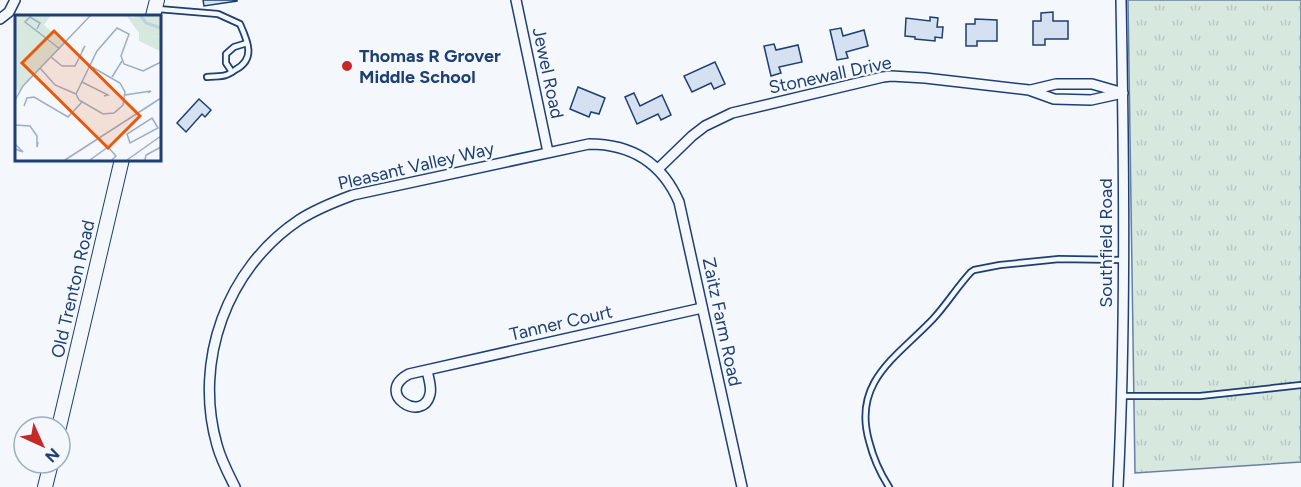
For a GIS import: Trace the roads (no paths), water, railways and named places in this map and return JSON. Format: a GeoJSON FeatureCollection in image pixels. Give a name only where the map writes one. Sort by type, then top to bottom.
{"type":"FeatureCollection","features":[{"type":"Feature","properties":{"kind":"main road","name":"Old Trenton Road"},"geometry":{"type":"LineString","coordinates":[[62,415],[122,160]]}},
{"type":"Feature","properties":{"kind":"street"},"geometry":{"type":"LineString","coordinates":[[0,20],[9,12],[15,0]]}},
{"type":"Feature","properties":{"kind":"street","name":"Jewel Road"},"geometry":{"type":"LineString","coordinates":[[516,0],[548,152]]}},
{"type":"Feature","properties":{"kind":"street","name":"Southfield Road"},"geometry":{"type":"LineString","coordinates":[[1118,487],[1123,260],[1121,0]]}},
{"type":"Feature","properties":{"kind":"street","name":"Stonewall Drive"},"geometry":{"type":"LineString","coordinates":[[658,169],[705,126],[732,113],[883,77],[925,78],[1029,90],[1054,99],[1091,100],[1123,93]]}},
{"type":"Feature","properties":{"kind":"street","name":"Stonewall Drive"},"geometry":{"type":"LineString","coordinates":[[1029,90],[1056,84],[1092,84],[1123,93]]}},
{"type":"Feature","properties":{"kind":"street","name":"Pleasant Valley Way"},"geometry":{"type":"LineString","coordinates":[[235,487],[217,445],[212,424],[209,378],[216,334],[235,289],[249,268],[264,250],[299,220],[333,202],[353,195],[576,146],[603,144],[618,147],[646,159],[658,169]]}},
{"type":"Feature","properties":{"kind":"street","name":"Zaitz Farm Road"},"geometry":{"type":"LineString","coordinates":[[658,169],[679,202],[742,487]]}},
{"type":"Feature","properties":{"kind":"street","name":"Tanner Court"},"geometry":{"type":"LineString","coordinates":[[427,370],[430,389],[426,401],[417,407],[404,404],[397,393],[399,382],[409,374],[702,308]]}},
{"type":"Feature","properties":{"kind":"lane"},"geometry":{"type":"LineString","coordinates":[[155,8],[218,14],[240,24],[249,50],[248,60],[240,68],[227,75],[207,77]]}},
{"type":"Feature","properties":{"kind":"lane"},"geometry":{"type":"LineString","coordinates":[[232,72],[226,63],[226,54],[234,47],[247,43]]}},
{"type":"Feature","properties":{"kind":"lane"},"geometry":{"type":"LineString","coordinates":[[889,487],[871,450],[865,426],[864,406],[868,393],[876,378],[892,359],[933,318],[971,272],[1000,265],[1059,259],[1123,260]]}},
{"type":"Feature","properties":{"kind":"lane"},"geometry":{"type":"LineString","coordinates":[[1121,396],[1200,396],[1301,385]]}},
{"type":"Feature","properties":{"kind":"place","name":"Thomas R Grover Middle School"},"geometry":{"type":"Point","coordinates":[347,66]}}]}
